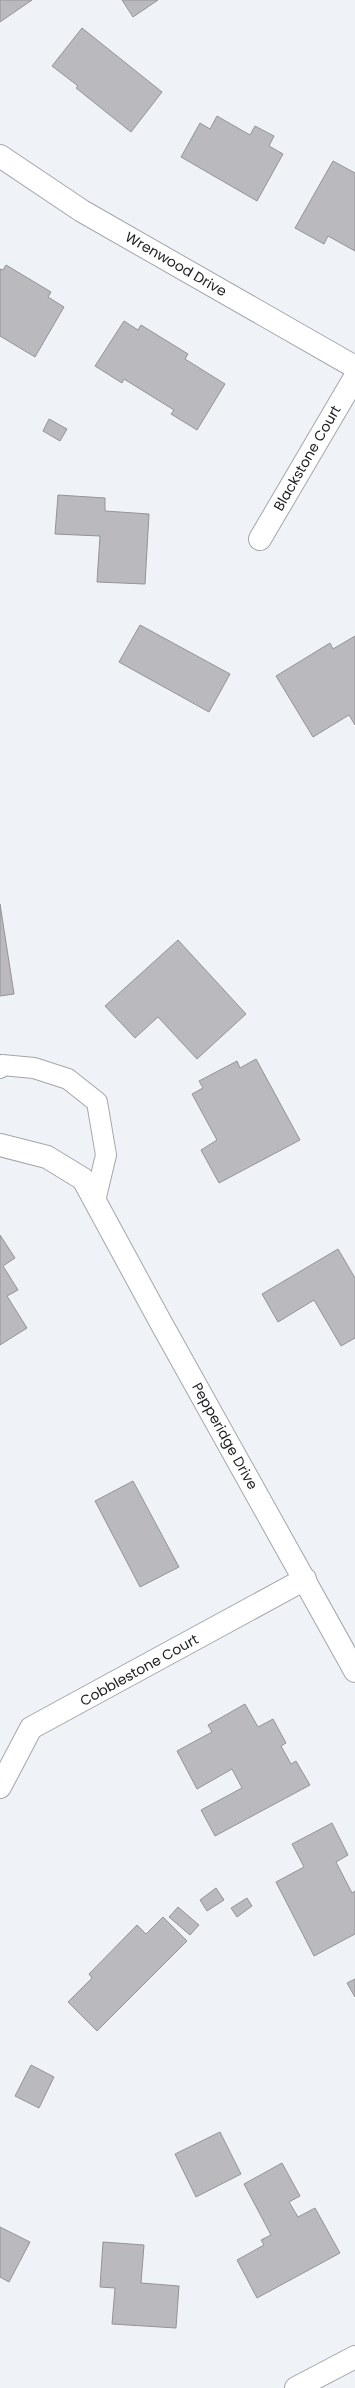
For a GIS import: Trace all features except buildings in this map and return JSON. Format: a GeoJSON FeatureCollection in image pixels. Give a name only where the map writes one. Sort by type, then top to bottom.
{"type":"FeatureCollection","features":[{"type":"Feature","properties":{"kind":"street","name":"Wrenwood Drive"},"geometry":{"type":"LineString","coordinates":[[0,156],[82,211],[355,367]]}},
{"type":"Feature","properties":{"kind":"street","name":"Blackstone Court"},"geometry":{"type":"LineString","coordinates":[[260,539],[355,378]]}},
{"type":"Feature","properties":{"kind":"street","name":"Pepperidge Drive"},"geometry":{"type":"LineString","coordinates":[[0,1145],[47,1157],[84,1179],[355,1671]]}},
{"type":"Feature","properties":{"kind":"street","name":"Cobblestone Court"},"geometry":{"type":"LineString","coordinates":[[0,1787],[31,1728],[305,1579]]}},
{"type":"Feature","properties":{"kind":"street"},"geometry":{"type":"LineString","coordinates":[[296,2388],[355,2357]]}},
{"type":"Feature","properties":{"kind":"lane"},"geometry":{"type":"LineString","coordinates":[[0,1068],[2,1065],[34,1068],[68,1079],[97,1102],[106,1155],[95,1201]]}}]}
